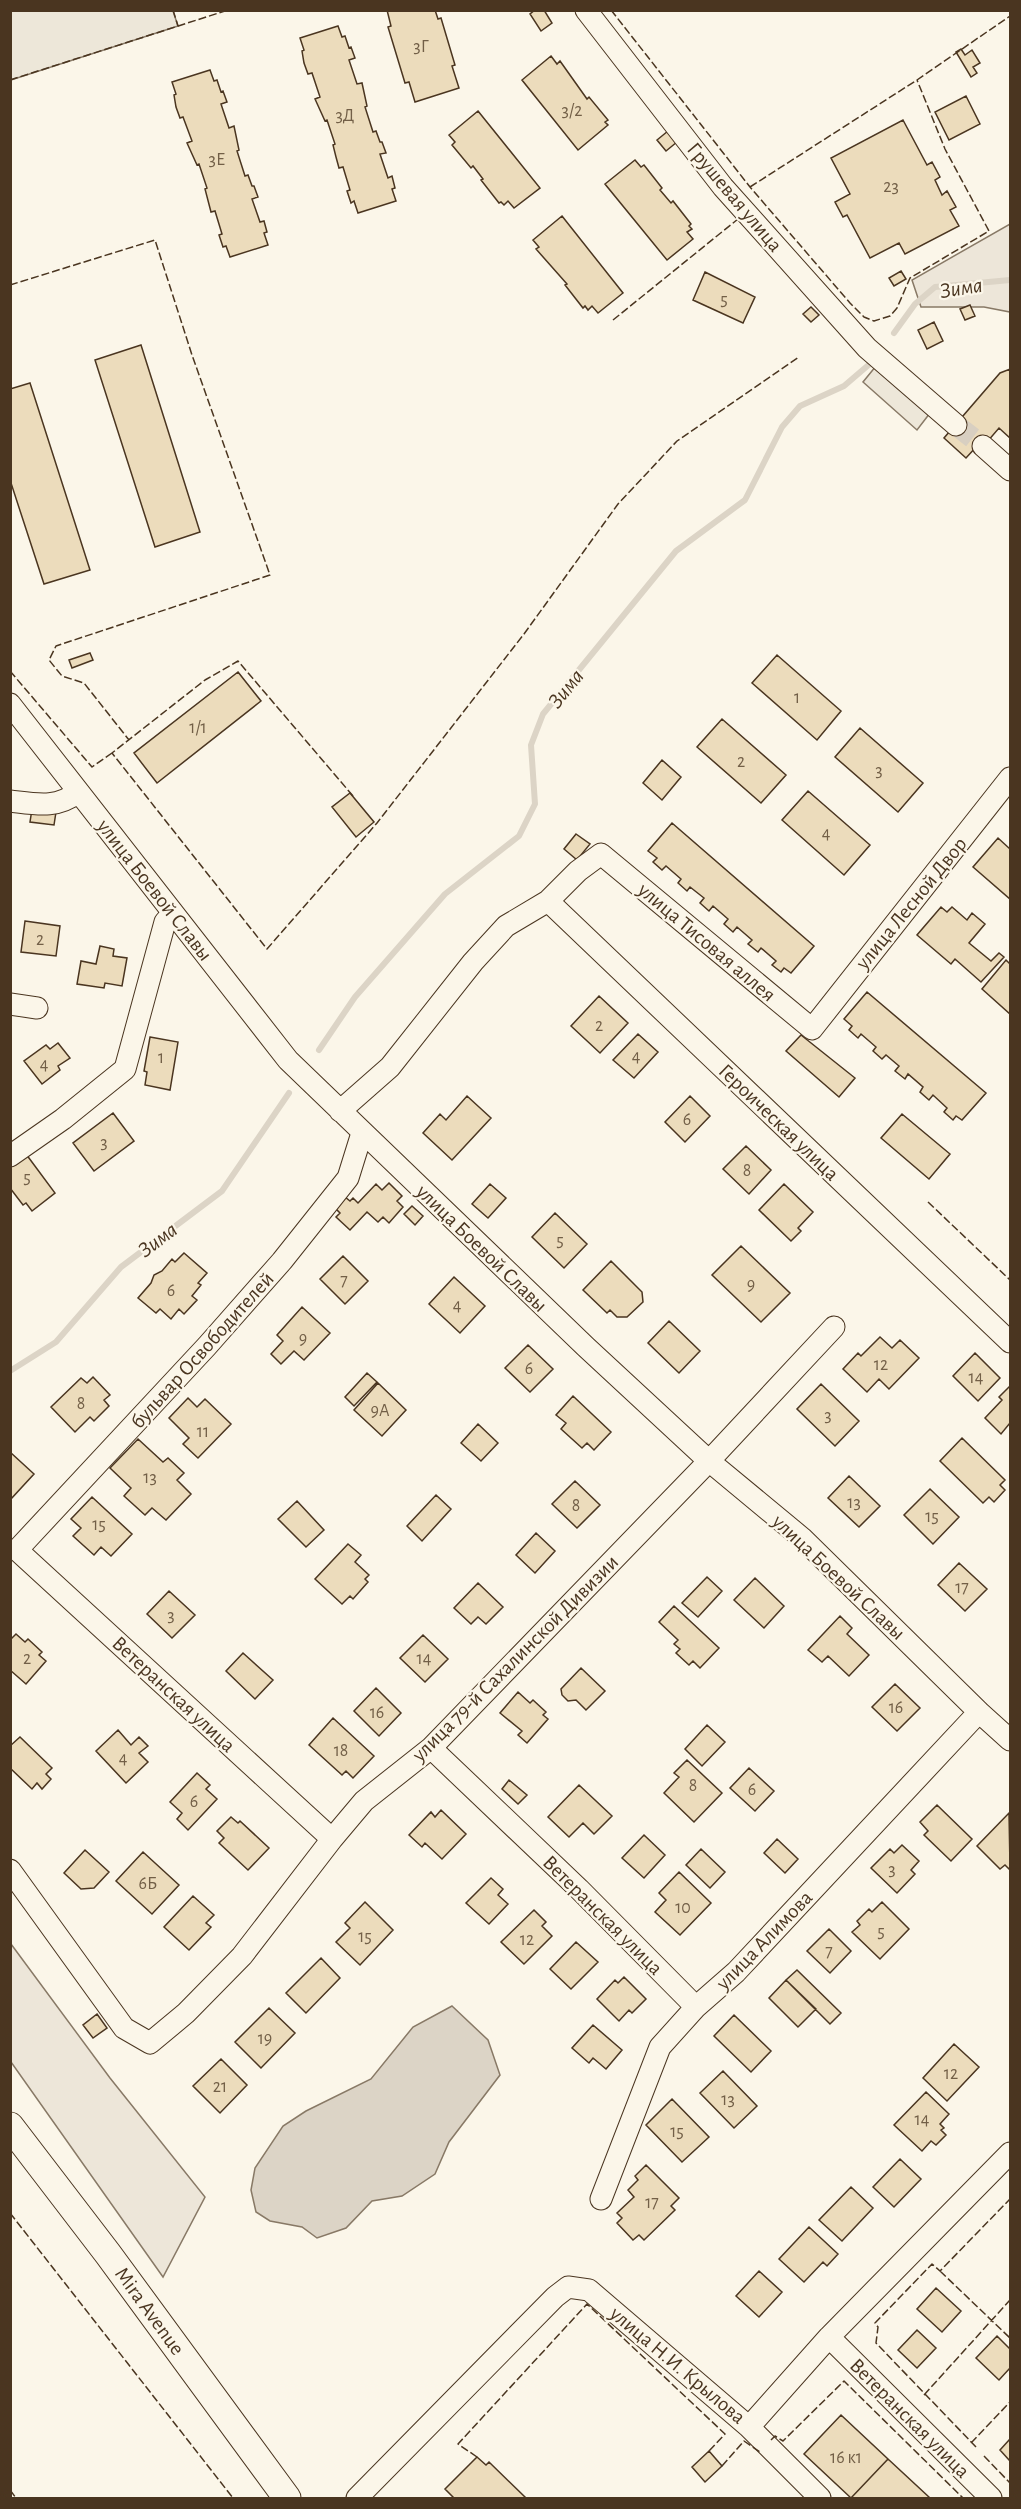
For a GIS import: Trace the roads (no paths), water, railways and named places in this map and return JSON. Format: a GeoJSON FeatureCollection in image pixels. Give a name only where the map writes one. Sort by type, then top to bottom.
{"type":"FeatureCollection","features":[{"type":"Feature","properties":{"kind":"main road","name":"Mira Avenue"},"geometry":{"type":"LineString","coordinates":[[10,2126],[108,2254],[287,2499]]}},
{"type":"Feature","properties":{"kind":"street","name":"Грушевая улица"},"geometry":{"type":"LineString","coordinates":[[586,10],[723,187],[867,348],[956,425]]}},
{"type":"Feature","properties":{"kind":"street"},"geometry":{"type":"LineString","coordinates":[[983,446],[1011,470]]}},
{"type":"Feature","properties":{"kind":"street","name":"улица Боевой Славы"},"geometry":{"type":"LineString","coordinates":[[10,704],[288,1060],[362,1133],[709,1461],[802,1538],[979,1712],[1011,1740]]}},
{"type":"Feature","properties":{"kind":"street","name":"улица Лесной Двор"},"geometry":{"type":"LineString","coordinates":[[812,1029],[914,898],[1004,803],[1011,778]]}},
{"type":"Feature","properties":{"kind":"street"},"geometry":{"type":"LineString","coordinates":[[10,801],[44,806],[67,801],[78,792]]}},
{"type":"Feature","properties":{"kind":"street","name":"улица Тисовая аллея"},"geometry":{"type":"LineString","coordinates":[[548,901],[578,871],[602,854],[812,1029]]}},
{"type":"Feature","properties":{"kind":"street"},"geometry":{"type":"LineString","coordinates":[[340,1111],[390,1067],[473,962],[506,926],[548,901]]}},
{"type":"Feature","properties":{"kind":"street","name":"Героическая улица"},"geometry":{"type":"LineString","coordinates":[[548,901],[1011,1342]]}},
{"type":"Feature","properties":{"kind":"street"},"geometry":{"type":"LineString","coordinates":[[10,1156],[63,1119],[125,1069],[165,922],[172,914]]}},
{"type":"Feature","properties":{"kind":"street"},"geometry":{"type":"LineString","coordinates":[[10,1004],[37,1008]]}},
{"type":"Feature","properties":{"kind":"street","name":"бульвар Освободителей"},"geometry":{"type":"LineString","coordinates":[[17,1550],[207,1346],[282,1261],[348,1178],[362,1133]]}},
{"type":"Feature","properties":{"kind":"street","name":"улица 79-й Сахалинской Дивизии"},"geometry":{"type":"LineString","coordinates":[[10,1870],[124,2028],[150,2043],[186,2013],[242,1956],[364,1801],[431,1748],[709,1461],[834,1327]]}},
{"type":"Feature","properties":{"kind":"street","name":"Ветеранская улица"},"geometry":{"type":"LineString","coordinates":[[17,1550],[332,1839]]}},
{"type":"Feature","properties":{"kind":"street","name":"улица Алимова"},"geometry":{"type":"LineString","coordinates":[[602,2199],[660,2047],[696,2007],[736,1972],[979,1712]]}},
{"type":"Feature","properties":{"kind":"street","name":"Ветеранская улица"},"geometry":{"type":"LineString","coordinates":[[431,1748],[579,1889],[696,2007]]}},
{"type":"Feature","properties":{"kind":"street","name":"улица Н.И. Крылова"},"geometry":{"type":"LineString","coordinates":[[357,2499],[555,2297],[568,2287],[589,2290],[749,2427],[830,2337],[1011,2153]]}},
{"type":"Feature","properties":{"kind":"street","name":"Ветеранская улица"},"geometry":{"type":"LineString","coordinates":[[830,2337],[991,2499]]}},
{"type":"Feature","properties":{"kind":"street"},"geometry":{"type":"LineString","coordinates":[[749,2427],[820,2499]]}},
{"type":"Feature","properties":{"kind":"waterway","name":"Зима"},"geometry":{"type":"LineString","coordinates":[[894,333],[915,304],[935,287],[1010,280]]}},
{"type":"Feature","properties":{"kind":"waterway","name":"Зима"},"geometry":{"type":"LineString","coordinates":[[319,1050],[355,997],[445,894],[519,836],[535,804],[531,745],[543,714],[676,551],[745,500],[782,427],[800,406],[844,386],[872,362]]}},
{"type":"Feature","properties":{"kind":"waterway","name":"Зима"},"geometry":{"type":"LineString","coordinates":[[10,1371],[56,1342],[121,1267],[222,1191],[289,1093]]}},
{"type":"Feature","properties":{"kind":"tunnel"},"geometry":{"type":"LineString","coordinates":[[956,425],[983,446]]}}]}
